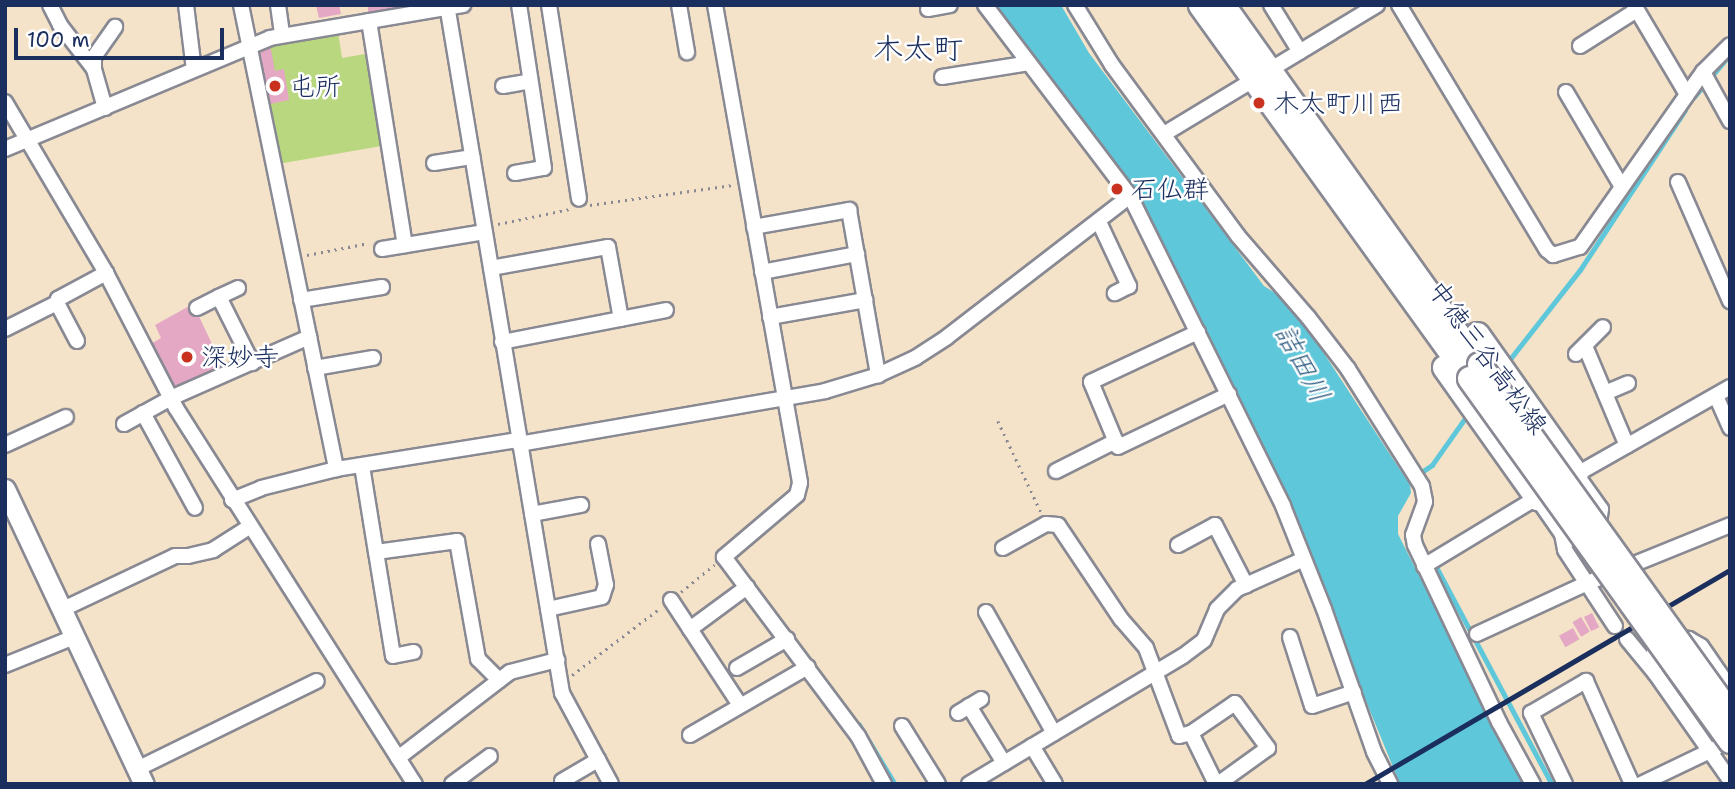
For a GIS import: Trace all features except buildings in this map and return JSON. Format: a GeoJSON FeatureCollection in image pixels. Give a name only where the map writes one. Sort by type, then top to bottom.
{"type":"FeatureCollection","features":[{"type":"Feature","properties":{"kind":"main road","name":"中徳三谷高松線"},"geometry":{"type":"LineString","coordinates":[[1200,5],[1334,159],[1723,744]]}},
{"type":"Feature","properties":{"kind":"main road","name":"中徳三谷高松線"},"geometry":{"type":"LineString","coordinates":[[1223,5],[1261,76],[1327,181],[1474,371],[1730,713]]}},
{"type":"Feature","properties":{"kind":"main road"},"geometry":{"type":"LineString","coordinates":[[1334,159],[1392,215],[1576,474]]}},
{"type":"Feature","properties":{"kind":"main road"},"geometry":{"type":"LineString","coordinates":[[1327,181],[1339,216],[1360,248],[1537,498]]}},
{"type":"Feature","properties":{"kind":"street"},"geometry":{"type":"LineString","coordinates":[[50,5],[60,25],[94,69]]}},
{"type":"Feature","properties":{"kind":"street"},"geometry":{"type":"LineString","coordinates":[[186,5],[194,70]]}},
{"type":"Feature","properties":{"kind":"street"},"geometry":{"type":"LineString","coordinates":[[242,5],[336,469]]}},
{"type":"Feature","properties":{"kind":"street"},"geometry":{"type":"LineString","coordinates":[[278,5],[282,34]]}},
{"type":"Feature","properties":{"kind":"street"},"geometry":{"type":"LineString","coordinates":[[515,173],[544,168],[519,5]]}},
{"type":"Feature","properties":{"kind":"street"},"geometry":{"type":"LineString","coordinates":[[549,5],[579,199]]}},
{"type":"Feature","properties":{"kind":"street"},"geometry":{"type":"LineString","coordinates":[[680,5],[687,51]]}},
{"type":"Feature","properties":{"kind":"street"},"geometry":{"type":"LineString","coordinates":[[715,5],[800,483],[797,495],[724,557],[858,736],[884,784]]}},
{"type":"Feature","properties":{"kind":"street"},"geometry":{"type":"LineString","coordinates":[[928,9],[950,5]]}},
{"type":"Feature","properties":{"kind":"street"},"geometry":{"type":"LineString","coordinates":[[985,5],[1130,196],[1283,506],[1374,752],[1391,784]]}},
{"type":"Feature","properties":{"kind":"street"},"geometry":{"type":"LineString","coordinates":[[1075,5],[1112,65],[1238,236],[1348,369],[1422,486],[1425,502],[1413,535],[1424,566],[1499,722],[1533,784]]}},
{"type":"Feature","properties":{"kind":"street"},"geometry":{"type":"LineString","coordinates":[[1270,5],[1300,52]]}},
{"type":"Feature","properties":{"kind":"street"},"geometry":{"type":"LineString","coordinates":[[1399,5],[1547,250],[1553,255],[1580,247],[1685,93],[1730,45]]}},
{"type":"Feature","properties":{"kind":"street"},"geometry":{"type":"LineString","coordinates":[[5,149],[282,34],[452,6],[502,342],[562,693],[611,784]]}},
{"type":"Feature","properties":{"kind":"street"},"geometry":{"type":"LineString","coordinates":[[1164,134],[1369,7]]}},
{"type":"Feature","properties":{"kind":"street"},"geometry":{"type":"LineString","coordinates":[[1580,46],[1635,8],[1685,93]]}},
{"type":"Feature","properties":{"kind":"street"},"geometry":{"type":"LineString","coordinates":[[369,21],[405,245]]}},
{"type":"Feature","properties":{"kind":"street"},"geometry":{"type":"LineString","coordinates":[[105,108],[94,69],[94,57],[115,27]]}},
{"type":"Feature","properties":{"kind":"street"},"geometry":{"type":"LineString","coordinates":[[942,77],[1029,63]]}},
{"type":"Feature","properties":{"kind":"street"},"geometry":{"type":"LineString","coordinates":[[1703,72],[1730,121]]}},
{"type":"Feature","properties":{"kind":"street"},"geometry":{"type":"LineString","coordinates":[[503,86],[530,81]]}},
{"type":"Feature","properties":{"kind":"street"},"geometry":{"type":"LineString","coordinates":[[1566,92],[1622,187]]}},
{"type":"Feature","properties":{"kind":"street"},"geometry":{"type":"LineString","coordinates":[[5,102],[106,273],[173,397],[176,408],[415,784]]}},
{"type":"Feature","properties":{"kind":"street"},"geometry":{"type":"LineString","coordinates":[[434,163],[473,158]]}},
{"type":"Feature","properties":{"kind":"street"},"geometry":{"type":"LineString","coordinates":[[1678,182],[1730,301]]}},
{"type":"Feature","properties":{"kind":"street"},"geometry":{"type":"LineString","coordinates":[[232,500],[261,488],[336,469],[785,399],[878,375],[915,358],[947,337],[1130,196]]}},
{"type":"Feature","properties":{"kind":"street"},"geometry":{"type":"LineString","coordinates":[[754,228],[849,209],[878,375]]}},
{"type":"Feature","properties":{"kind":"street"},"geometry":{"type":"LineString","coordinates":[[1098,222],[1133,283],[1115,293]]}},
{"type":"Feature","properties":{"kind":"street"},"geometry":{"type":"LineString","coordinates":[[382,249],[484,229]]}},
{"type":"Feature","properties":{"kind":"street"},"geometry":{"type":"LineString","coordinates":[[491,268],[608,247],[621,318]]}},
{"type":"Feature","properties":{"kind":"street"},"geometry":{"type":"LineString","coordinates":[[762,272],[857,254]]}},
{"type":"Feature","properties":{"kind":"street"},"geometry":{"type":"LineString","coordinates":[[5,329],[57,303],[58,299],[106,273]]}},
{"type":"Feature","properties":{"kind":"street"},"geometry":{"type":"LineString","coordinates":[[301,300],[382,287]]}},
{"type":"Feature","properties":{"kind":"street"},"geometry":{"type":"LineString","coordinates":[[197,308],[238,288]]}},
{"type":"Feature","properties":{"kind":"street"},"geometry":{"type":"LineString","coordinates":[[219,297],[251,363]]}},
{"type":"Feature","properties":{"kind":"street"},"geometry":{"type":"LineString","coordinates":[[770,317],[865,300]]}},
{"type":"Feature","properties":{"kind":"street"},"geometry":{"type":"LineString","coordinates":[[57,303],[77,341]]}},
{"type":"Feature","properties":{"kind":"street"},"geometry":{"type":"LineString","coordinates":[[502,342],[666,310]]}},
{"type":"Feature","properties":{"kind":"street"},"geometry":{"type":"LineString","coordinates":[[1602,327],[1580,350],[1605,393],[1627,446]]}},
{"type":"Feature","properties":{"kind":"street"},"geometry":{"type":"LineString","coordinates":[[1198,332],[1091,382],[1118,447],[1229,394]]}},
{"type":"Feature","properties":{"kind":"street"},"geometry":{"type":"LineString","coordinates":[[124,424],[173,397],[309,337]]}},
{"type":"Feature","properties":{"kind":"street"},"geometry":{"type":"LineString","coordinates":[[315,368],[373,358]]}},
{"type":"Feature","properties":{"kind":"street"},"geometry":{"type":"LineString","coordinates":[[1605,393],[1628,383]]}},
{"type":"Feature","properties":{"kind":"street"},"geometry":{"type":"LineString","coordinates":[[1424,566],[1576,474],[1730,387]]}},
{"type":"Feature","properties":{"kind":"street"},"geometry":{"type":"LineString","coordinates":[[1716,396],[1730,428]]}},
{"type":"Feature","properties":{"kind":"street"},"geometry":{"type":"LineString","coordinates":[[143,413],[195,508]]}},
{"type":"Feature","properties":{"kind":"street"},"geometry":{"type":"LineString","coordinates":[[5,445],[66,417]]}},
{"type":"Feature","properties":{"kind":"street"},"geometry":{"type":"LineString","coordinates":[[1056,471],[1116,441]]}},
{"type":"Feature","properties":{"kind":"street"},"geometry":{"type":"LineString","coordinates":[[362,466],[393,656],[414,652]]}},
{"type":"Feature","properties":{"kind":"street"},"geometry":{"type":"LineString","coordinates":[[1537,498],[1562,534],[1570,539],[1600,516],[1601,509],[1576,474]]}},
{"type":"Feature","properties":{"kind":"street"},"geometry":{"type":"LineString","coordinates":[[5,489],[140,776],[317,681]]}},
{"type":"Feature","properties":{"kind":"street"},"geometry":{"type":"LineString","coordinates":[[531,514],[581,505]]}},
{"type":"Feature","properties":{"kind":"street"},"geometry":{"type":"LineString","coordinates":[[1003,548],[1046,524],[1058,525],[1121,619],[1146,648],[1180,736],[1191,733],[1235,703],[1268,748],[1217,784],[1191,733]]}},
{"type":"Feature","properties":{"kind":"street"},"geometry":{"type":"LineString","coordinates":[[1178,545],[1215,525],[1246,584]]}},
{"type":"Feature","properties":{"kind":"street"},"geometry":{"type":"LineString","coordinates":[[1477,634],[1586,584],[1730,525]]}},
{"type":"Feature","properties":{"kind":"street"},"geometry":{"type":"LineString","coordinates":[[61,610],[175,556],[213,550],[250,527]]}},
{"type":"Feature","properties":{"kind":"street"},"geometry":{"type":"LineString","coordinates":[[1562,534],[1565,550],[1615,625]]}},
{"type":"Feature","properties":{"kind":"street"},"geometry":{"type":"LineString","coordinates":[[376,552],[457,541],[478,659],[499,680]]}},
{"type":"Feature","properties":{"kind":"street"},"geometry":{"type":"LineString","coordinates":[[548,609],[602,597],[606,585],[598,544]]}},
{"type":"Feature","properties":{"kind":"street"},"geometry":{"type":"LineString","coordinates":[[969,784],[1183,656],[1204,640],[1217,609],[1237,589],[1304,559]]}},
{"type":"Feature","properties":{"kind":"street"},"geometry":{"type":"LineString","coordinates":[[690,629],[747,587]]}},
{"type":"Feature","properties":{"kind":"street"},"geometry":{"type":"LineString","coordinates":[[671,600],[740,705]]}},
{"type":"Feature","properties":{"kind":"street"},"geometry":{"type":"LineString","coordinates":[[986,612],[1054,733]]}},
{"type":"Feature","properties":{"kind":"street"},"geometry":{"type":"LineString","coordinates":[[5,665],[74,637]]}},
{"type":"Feature","properties":{"kind":"street"},"geometry":{"type":"LineString","coordinates":[[1655,673],[1651,662],[1654,652],[1675,637],[1689,639],[1700,646],[1730,688]]}},
{"type":"Feature","properties":{"kind":"street"},"geometry":{"type":"LineString","coordinates":[[1290,638],[1312,706],[1354,692]]}},
{"type":"Feature","properties":{"kind":"street"},"geometry":{"type":"LineString","coordinates":[[737,668],[787,639]]}},
{"type":"Feature","properties":{"kind":"street"},"geometry":{"type":"LineString","coordinates":[[1627,639],[1655,673],[1723,744],[1730,780]]}},
{"type":"Feature","properties":{"kind":"street"},"geometry":{"type":"LineString","coordinates":[[398,758],[510,672],[557,660]]}},
{"type":"Feature","properties":{"kind":"street"},"geometry":{"type":"LineString","coordinates":[[690,735],[808,667]]}},
{"type":"Feature","properties":{"kind":"street"},"geometry":{"type":"LineString","coordinates":[[1565,784],[1531,713],[1586,681],[1632,784]]}},
{"type":"Feature","properties":{"kind":"street"},"geometry":{"type":"LineString","coordinates":[[970,706],[1004,763]]}},
{"type":"Feature","properties":{"kind":"street"},"geometry":{"type":"LineString","coordinates":[[902,726],[938,784]]}},
{"type":"Feature","properties":{"kind":"street"},"geometry":{"type":"LineString","coordinates":[[1642,784],[1723,744]]}},
{"type":"Feature","properties":{"kind":"street"},"geometry":{"type":"LineString","coordinates":[[1032,746],[1055,784]]}},
{"type":"Feature","properties":{"kind":"street"},"geometry":{"type":"LineString","coordinates":[[452,784],[490,756]]}},
{"type":"Feature","properties":{"kind":"street"},"geometry":{"type":"LineString","coordinates":[[562,781],[598,760]]}},
{"type":"Feature","properties":{"kind":"path"},"geometry":{"type":"LineString","coordinates":[[484,229],[604,203],[746,183]]}},
{"type":"Feature","properties":{"kind":"path"},"geometry":{"type":"LineString","coordinates":[[292,259],[364,244],[381,244],[382,249]]}},
{"type":"Feature","properties":{"kind":"path"},"geometry":{"type":"LineString","coordinates":[[998,421],[1046,524]]}},
{"type":"Feature","properties":{"kind":"path"},"geometry":{"type":"LineString","coordinates":[[561,684],[724,557]]}},
{"type":"Feature","properties":{"kind":"green space"},"geometry":{"type":"Polygon","coordinates":[[[338,32],[342,58],[371,53],[387,145],[278,164],[256,49],[338,32]]]}},
{"type":"Feature","properties":{"kind":"water","name":"詰田川"},"geometry":{"type":"Polygon","coordinates":[[[992,5],[1061,5],[1089,53],[1264,286],[1291,303],[1410,485],[1411,493],[1398,516],[1398,534],[1524,784],[1400,784],[1284,501],[1129,186],[992,5]]]}},
{"type":"Feature","properties":{"kind":"waterway"},"geometry":{"type":"LineString","coordinates":[[1694,97],[1727,58]]}},
{"type":"Feature","properties":{"kind":"waterway"},"geometry":{"type":"LineString","coordinates":[[1507,363],[1580,270],[1685,110]]}},
{"type":"Feature","properties":{"kind":"waterway"},"geometry":{"type":"LineString","coordinates":[[1404,484],[1432,465],[1468,414]]}},
{"type":"Feature","properties":{"kind":"waterway"},"geometry":{"type":"LineString","coordinates":[[1436,566],[1552,784]]}},
{"type":"Feature","properties":{"kind":"waterway"},"geometry":{"type":"LineString","coordinates":[[859,724],[895,784]]}},
{"type":"Feature","properties":{"kind":"railway"},"geometry":{"type":"LineString","coordinates":[[1365,784],[1730,570]]}},
{"type":"Feature","properties":{"kind":"place","name":"屯所"},"geometry":{"type":"Point","coordinates":[275,86]}},
{"type":"Feature","properties":{"kind":"place","name":"木太町川西"},"geometry":{"type":"Point","coordinates":[1259,103]}},
{"type":"Feature","properties":{"kind":"place","name":"石仏群"},"geometry":{"type":"Point","coordinates":[1117,189]}},
{"type":"Feature","properties":{"kind":"place","name":"深妙寺"},"geometry":{"type":"Point","coordinates":[187,357]}},
{"type":"Feature","properties":{"kind":"district","name":"木太町"},"geometry":{"type":"Point","coordinates":[918,49]}}]}
